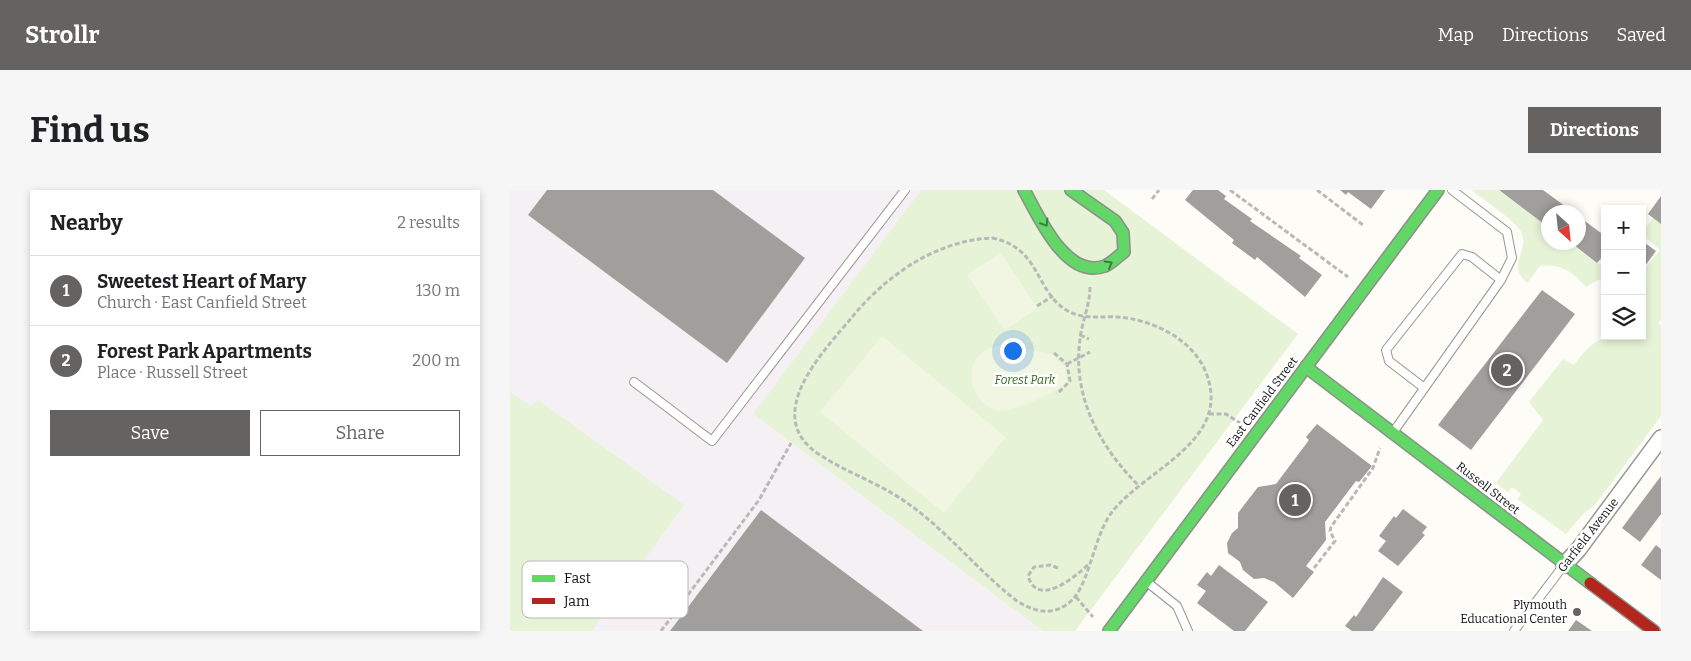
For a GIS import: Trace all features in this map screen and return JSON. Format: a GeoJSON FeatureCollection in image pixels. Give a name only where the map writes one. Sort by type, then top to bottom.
{"type":"FeatureCollection","features":[{"type":"Feature","properties":{"kind":"street"},"geometry":{"type":"LineString","coordinates":[[1024,190],[1066,257],[1079,267],[1096,270],[1113,263],[1124,252],[1124,233],[1115,221],[1071,190]]}},
{"type":"Feature","properties":{"kind":"street","name":"East Canfield Street"},"geometry":{"type":"LineString","coordinates":[[1109,631],[1438,190]]}},
{"type":"Feature","properties":{"kind":"street","name":"Russell Street"},"geometry":{"type":"LineString","coordinates":[[1306,367],[1654,631]]}},
{"type":"Feature","properties":{"kind":"street","name":"Garfield Avenue"},"geometry":{"type":"LineString","coordinates":[[1564,564],[1578,550],[1661,438]]}},
{"type":"Feature","properties":{"kind":"lane"},"geometry":{"type":"LineString","coordinates":[[634,382],[712,441],[905,190]]}},
{"type":"Feature","properties":{"kind":"lane"},"geometry":{"type":"LineString","coordinates":[[1393,432],[1500,280],[1512,258],[1507,232],[1452,190]]}},
{"type":"Feature","properties":{"kind":"lane"},"geometry":{"type":"LineString","coordinates":[[1424,387],[1389,361],[1386,350],[1462,254],[1472,257],[1500,280]]}},
{"type":"Feature","properties":{"kind":"lane","name":"Garfield Avenue"},"geometry":{"type":"LineString","coordinates":[[1514,631],[1564,564]]}},
{"type":"Feature","properties":{"kind":"lane"},"geometry":{"type":"LineString","coordinates":[[1146,581],[1177,606],[1188,631]]}},
{"type":"Feature","properties":{"kind":"path"},"geometry":{"type":"LineString","coordinates":[[1152,199],[1159,190]]}},
{"type":"Feature","properties":{"kind":"path"},"geometry":{"type":"LineString","coordinates":[[1230,190],[1348,277]]}},
{"type":"Feature","properties":{"kind":"path"},"geometry":{"type":"LineString","coordinates":[[1317,190],[1363,225]]}},
{"type":"Feature","properties":{"kind":"path"},"geometry":{"type":"LineString","coordinates":[[979,238],[1004,240],[1023,253],[1053,296],[1068,311],[1084,317],[1117,317],[1142,322],[1175,336],[1186,344],[1204,369],[1210,396],[1205,425],[1184,451],[1139,486],[1114,510],[1104,524],[1084,585],[1076,597],[1068,605],[1052,611],[1036,612],[1017,601],[910,505],[820,455],[800,433],[795,414],[796,401],[806,378],[827,348],[878,288],[914,262],[979,238]]}},
{"type":"Feature","properties":{"kind":"path"},"geometry":{"type":"LineString","coordinates":[[1089,269],[1090,298],[1080,336],[1082,386],[1090,417],[1104,444],[1118,464],[1139,486]]}},
{"type":"Feature","properties":{"kind":"path"},"geometry":{"type":"LineString","coordinates":[[1037,306],[1053,296]]}},
{"type":"Feature","properties":{"kind":"path"},"geometry":{"type":"LineString","coordinates":[[1080,336],[1089,340]]}},
{"type":"Feature","properties":{"kind":"path"},"geometry":{"type":"LineString","coordinates":[[1067,364],[1090,352]]}},
{"type":"Feature","properties":{"kind":"path"},"geometry":{"type":"LineString","coordinates":[[1054,353],[1067,364],[1070,381],[1057,394]]}},
{"type":"Feature","properties":{"kind":"path"},"geometry":{"type":"LineString","coordinates":[[1208,414],[1226,414],[1240,422]]}},
{"type":"Feature","properties":{"kind":"path"},"geometry":{"type":"LineString","coordinates":[[688,595],[759,500],[791,443]]}},
{"type":"Feature","properties":{"kind":"path"},"geometry":{"type":"LineString","coordinates":[[1314,568],[1335,541],[1330,531],[1331,527],[1373,468],[1380,448]]}},
{"type":"Feature","properties":{"kind":"path"},"geometry":{"type":"LineString","coordinates":[[1058,568],[1050,565],[1034,567],[1028,576],[1029,581],[1040,588],[1053,590],[1072,578],[1090,563]]}},
{"type":"Feature","properties":{"kind":"path"},"geometry":{"type":"LineString","coordinates":[[1076,597],[1093,617]]}},
{"type":"Feature","properties":{"kind":"path"},"geometry":{"type":"LineString","coordinates":[[661,631],[671,618]]}},
{"type":"Feature","properties":{"kind":"shaded area"},"geometry":{"type":"Polygon","coordinates":[[[510,190],[921,190],[753,414],[1043,631],[510,631],[510,190]]]}},
{"type":"Feature","properties":{"kind":"green space","name":"Forest Park"},"geometry":{"type":"Polygon","coordinates":[[[921,190],[1104,190],[1298,334],[1075,631],[1043,631],[753,414],[921,190]]]}},
{"type":"Feature","properties":{"kind":"green space"},"geometry":{"type":"Polygon","coordinates":[[[1471,190],[1498,190],[1541,222],[1541,250],[1579,250],[1600,265],[1601,264],[1601,280],[1586,287],[1566,270],[1555,266],[1540,266],[1527,283],[1518,269],[1523,237],[1517,226],[1471,190]]]}},
{"type":"Feature","properties":{"kind":"green space"},"geometry":{"type":"Polygon","coordinates":[[[1654,217],[1661,222],[1661,320],[1658,323],[1661,325],[1661,416],[1595,505],[1583,514],[1566,534],[1517,499],[1521,494],[1512,487],[1508,492],[1496,483],[1543,420],[1529,402],[1563,359],[1574,365],[1589,347],[1601,339],[1646,340],[1646,267],[1660,250],[1646,238],[1646,227],[1654,217]]]}},
{"type":"Feature","properties":{"kind":"green space"},"geometry":{"type":"Polygon","coordinates":[[[1000,253],[1038,308],[1005,330],[967,275],[1000,253]]]}},
{"type":"Feature","properties":{"kind":"green space"},"geometry":{"type":"Polygon","coordinates":[[[882,336],[1006,437],[944,513],[820,412],[882,336]]]}},
{"type":"Feature","properties":{"kind":"green space"},"geometry":{"type":"Polygon","coordinates":[[[1009,344],[1053,355],[1064,366],[1067,381],[1050,394],[1014,408],[997,410],[989,407],[976,393],[971,376],[973,367],[976,359],[986,350],[1009,344]]]}},
{"type":"Feature","properties":{"kind":"green space"},"geometry":{"type":"Polygon","coordinates":[[[510,392],[531,406],[538,400],[684,505],[643,561],[522,561],[522,618],[601,618],[592,631],[510,631],[510,392]]]}},
{"type":"Feature","properties":{"kind":"building"},"geometry":{"type":"Polygon","coordinates":[[[547,190],[713,190],[805,258],[727,363],[528,215],[547,190]]]}},
{"type":"Feature","properties":{"kind":"building"},"geometry":{"type":"Polygon","coordinates":[[[1193,190],[1218,190],[1226,196],[1224,199],[1252,219],[1250,221],[1301,256],[1299,258],[1322,275],[1305,297],[1257,257],[1255,260],[1232,243],[1234,240],[1185,200],[1193,190]]]}},
{"type":"Feature","properties":{"kind":"building"},"geometry":{"type":"Polygon","coordinates":[[[1340,190],[1385,190],[1371,209],[1348,192],[1346,195],[1340,190]]]}},
{"type":"Feature","properties":{"kind":"building"},"geometry":{"type":"Polygon","coordinates":[[[1499,190],[1543,190],[1563,205],[1541,205],[1541,222],[1499,190]]]}},
{"type":"Feature","properties":{"kind":"building"},"geometry":{"type":"Polygon","coordinates":[[[1661,196],[1661,224],[1648,214],[1661,196]]]}},
{"type":"Feature","properties":{"kind":"building"},"geometry":{"type":"Polygon","coordinates":[[[1586,222],[1601,233],[1601,258],[1597,263],[1580,250],[1586,250],[1586,222]]]}},
{"type":"Feature","properties":{"kind":"building"},"geometry":{"type":"Polygon","coordinates":[[[1646,244],[1656,251],[1646,265],[1646,244]]]}},
{"type":"Feature","properties":{"kind":"building"},"geometry":{"type":"Polygon","coordinates":[[[1542,290],[1575,314],[1471,450],[1438,425],[1542,290]]]}},
{"type":"Feature","properties":{"kind":"building"},"geometry":{"type":"Polygon","coordinates":[[[1317,424],[1372,466],[1359,482],[1356,481],[1325,522],[1326,540],[1306,566],[1314,572],[1293,598],[1274,582],[1264,578],[1254,579],[1243,570],[1240,562],[1228,553],[1227,543],[1232,533],[1238,528],[1238,513],[1258,487],[1276,484],[1309,440],[1306,437],[1317,424]]]}},
{"type":"Feature","properties":{"kind":"building"},"geometry":{"type":"Polygon","coordinates":[[[1661,476],[1661,514],[1640,542],[1622,528],[1661,476]]]}},
{"type":"Feature","properties":{"kind":"building"},"geometry":{"type":"Polygon","coordinates":[[[1403,509],[1427,527],[1422,533],[1425,535],[1398,566],[1378,551],[1386,541],[1379,536],[1394,516],[1396,518],[1403,509]]]}},
{"type":"Feature","properties":{"kind":"building"},"geometry":{"type":"Polygon","coordinates":[[[761,510],[923,631],[670,631],[680,618],[688,618],[688,607],[761,510]]]}},
{"type":"Feature","properties":{"kind":"building"},"geometry":{"type":"Polygon","coordinates":[[[1656,545],[1661,549],[1661,580],[1641,565],[1656,545]]]}},
{"type":"Feature","properties":{"kind":"building"},"geometry":{"type":"Polygon","coordinates":[[[1219,565],[1268,602],[1245,631],[1234,631],[1197,603],[1206,591],[1197,585],[1207,572],[1211,576],[1219,565]]]}},
{"type":"Feature","properties":{"kind":"building"},"geometry":{"type":"Polygon","coordinates":[[[1383,577],[1403,592],[1373,631],[1352,631],[1345,626],[1354,615],[1356,617],[1383,577]]]}},
{"type":"Feature","properties":{"kind":"building"},"geometry":{"type":"Polygon","coordinates":[[[1576,620],[1592,631],[1568,631],[1576,620]]]}},
{"type":"Feature","properties":{"kind":"traffic: fast"},"geometry":{"type":"LineString","coordinates":[[1024,190],[1046,230],[1066,255],[1078,264],[1091,268],[1105,266],[1124,252],[1123,233],[1115,221],[1071,190]]}},
{"type":"Feature","properties":{"kind":"traffic: fast"},"geometry":{"type":"LineString","coordinates":[[1109,631],[1438,190]]}},
{"type":"Feature","properties":{"kind":"traffic: fast"},"geometry":{"type":"LineString","coordinates":[[1306,367],[1590,583]]}},
{"type":"Feature","properties":{"kind":"traffic: jam"},"geometry":{"type":"LineString","coordinates":[[1590,583],[1654,631]]}},
{"type":"Feature","properties":{"kind":"place","name":"Forest Park Apartments"},"geometry":{"type":"Point","coordinates":[1507,370]}},
{"type":"Feature","properties":{"kind":"place","name":"Sweetest Heart of Mary"},"geometry":{"type":"Point","coordinates":[1295,500]}},
{"type":"Feature","properties":{"kind":"place","name":"Plymouth Educational Center"},"geometry":{"type":"Point","coordinates":[1577,612]}}]}
